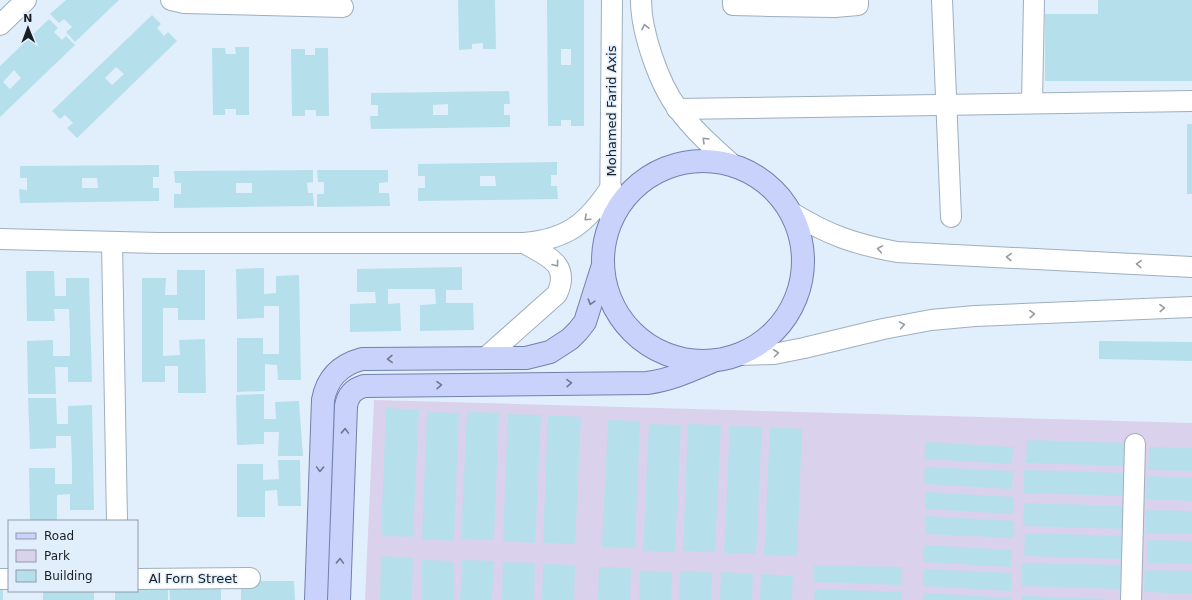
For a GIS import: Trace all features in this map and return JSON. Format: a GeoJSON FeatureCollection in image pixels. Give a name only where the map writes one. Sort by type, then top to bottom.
{"type":"FeatureCollection","features":[{"type":"Feature","properties":{"kind":"main road"},"geometry":{"type":"LineString","coordinates":[[339,600],[346,406],[347,400],[354,390],[370,385],[661,381],[674,378],[716,360],[737,355],[759,344],[778,328],[792,308],[800,285],[804,260],[800,235],[791,212],[780,197],[767,184],[752,173],[734,166],[715,162],[695,161],[675,165],[656,172],[640,183],[626,197],[610,223],[604,243],[603,265],[606,286],[614,307],[628,328],[647,344],[670,355],[694,360],[716,360]]}},
{"type":"Feature","properties":{"kind":"main road"},"geometry":{"type":"LineString","coordinates":[[316,600],[323,400],[327,386],[331,379],[344,366],[362,359],[526,358],[550,352],[570,340],[585,322],[603,265]]}},
{"type":"Feature","properties":{"kind":"street"},"geometry":{"type":"LineString","coordinates":[[1,23],[26,0]]}},
{"type":"Feature","properties":{"kind":"street"},"geometry":{"type":"LineString","coordinates":[[171,0],[184,2],[344,7]]}},
{"type":"Feature","properties":{"kind":"street","name":"Mohamed Farid Axis"},"geometry":{"type":"LineString","coordinates":[[610,223],[612,0]]}},
{"type":"Feature","properties":{"kind":"street"},"geometry":{"type":"LineString","coordinates":[[641,0],[644,23],[651,52],[658,73],[677,109],[704,140],[734,166]]}},
{"type":"Feature","properties":{"kind":"street"},"geometry":{"type":"LineString","coordinates":[[733,0],[733,4],[835,7],[858,5],[858,0]]}},
{"type":"Feature","properties":{"kind":"street"},"geometry":{"type":"LineString","coordinates":[[942,0],[952,217]]}},
{"type":"Feature","properties":{"kind":"street"},"geometry":{"type":"LineString","coordinates":[[1032,103],[1034,0]]}},
{"type":"Feature","properties":{"kind":"street"},"geometry":{"type":"LineString","coordinates":[[677,109],[1192,101]]}},
{"type":"Feature","properties":{"kind":"street"},"geometry":{"type":"LineString","coordinates":[[0,239],[158,243],[541,242],[552,239],[573,229],[587,219],[599,206],[611,187]]}},
{"type":"Feature","properties":{"kind":"street"},"geometry":{"type":"LineString","coordinates":[[791,212],[816,227],[842,238],[868,247],[897,252],[1192,267]]}},
{"type":"Feature","properties":{"kind":"street"},"geometry":{"type":"LineString","coordinates":[[112,242],[117,520]]}},
{"type":"Feature","properties":{"kind":"street"},"geometry":{"type":"LineString","coordinates":[[485,358],[557,294],[561,286],[562,276],[554,260],[524,243]]}},
{"type":"Feature","properties":{"kind":"street"},"geometry":{"type":"LineString","coordinates":[[737,355],[774,354],[883,328],[931,320],[975,316],[1192,307]]}},
{"type":"Feature","properties":{"kind":"street"},"geometry":{"type":"LineString","coordinates":[[1131,600],[1135,444]]}},
{"type":"Feature","properties":{"kind":"street","name":"Al Forn Street"},"geometry":{"type":"LineString","coordinates":[[138,579],[250,578]]}},
{"type":"Feature","properties":{"kind":"green space"},"geometry":{"type":"Polygon","coordinates":[[[374,400],[1192,423],[1192,600],[365,600],[374,400]]]}},
{"type":"Feature","properties":{"kind":"building"},"geometry":{"type":"Polygon","coordinates":[[[66,0],[119,0],[75,42],[66,32],[72,27],[64,19],[59,23],[50,14],[66,0]]]}},
{"type":"Feature","properties":{"kind":"building"},"geometry":{"type":"Polygon","coordinates":[[[458,0],[495,0],[496,49],[483,49],[483,43],[472,44],[472,49],[459,50],[458,0]]]}},
{"type":"Feature","properties":{"kind":"building"},"geometry":{"type":"Polygon","coordinates":[[[547,0],[584,0],[584,126],[571,126],[571,120],[561,120],[561,126],[548,126],[547,0]],[[561,49],[561,65],[571,65],[571,49],[561,49]]]}},
{"type":"Feature","properties":{"kind":"building"},"geometry":{"type":"Polygon","coordinates":[[[1098,0],[1192,0],[1192,81],[1045,81],[1045,14],[1098,14],[1098,0]]]}},
{"type":"Feature","properties":{"kind":"building"},"geometry":{"type":"Polygon","coordinates":[[[152,15],[161,24],[157,28],[164,36],[168,32],[177,41],[77,138],[67,128],[73,123],[65,115],[60,119],[52,111],[152,15]],[[116,67],[105,78],[112,85],[124,74],[116,67]]]}},
{"type":"Feature","properties":{"kind":"building"},"geometry":{"type":"Polygon","coordinates":[[[49,19],[58,28],[54,32],[62,40],[66,36],[75,45],[0,117],[0,66],[49,19]],[[14,70],[3,82],[10,89],[21,78],[14,70]]]}},
{"type":"Feature","properties":{"kind":"building"},"geometry":{"type":"Polygon","coordinates":[[[235,47],[249,47],[249,115],[236,115],[236,109],[225,109],[225,115],[213,115],[212,48],[225,48],[226,54],[236,54],[235,47]]]}},
{"type":"Feature","properties":{"kind":"building"},"geometry":{"type":"Polygon","coordinates":[[[315,48],[328,48],[329,116],[316,116],[316,110],[305,110],[305,116],[292,116],[291,49],[305,49],[305,55],[315,55],[315,48]]]}},
{"type":"Feature","properties":{"kind":"building"},"geometry":{"type":"Polygon","coordinates":[[[509,91],[510,104],[504,104],[504,115],[510,115],[510,127],[371,129],[370,116],[378,116],[378,105],[371,105],[371,93],[509,91]],[[448,104],[433,105],[433,115],[448,115],[448,104]]]}},
{"type":"Feature","properties":{"kind":"building"},"geometry":{"type":"Polygon","coordinates":[[[1187,124],[1192,124],[1192,194],[1187,194],[1187,124]]]}},
{"type":"Feature","properties":{"kind":"building"},"geometry":{"type":"Polygon","coordinates":[[[557,162],[557,175],[551,175],[551,186],[557,186],[558,199],[418,201],[418,188],[425,188],[425,176],[418,176],[418,164],[557,162]],[[480,176],[480,186],[496,186],[495,176],[480,176]]]}},
{"type":"Feature","properties":{"kind":"building"},"geometry":{"type":"Polygon","coordinates":[[[159,165],[159,177],[153,177],[153,188],[159,188],[159,201],[20,203],[19,189],[27,190],[27,178],[20,178],[20,166],[159,165]],[[82,178],[82,188],[98,188],[97,178],[82,178]]]}},
{"type":"Feature","properties":{"kind":"building"},"geometry":{"type":"Polygon","coordinates":[[[313,170],[313,182],[307,183],[308,193],[313,193],[314,206],[174,208],[174,194],[181,194],[181,183],[175,183],[174,171],[313,170]],[[236,183],[236,193],[252,193],[252,183],[236,183]]]}},
{"type":"Feature","properties":{"kind":"building"},"geometry":{"type":"Polygon","coordinates":[[[317,170],[388,170],[388,182],[379,183],[379,193],[389,193],[390,206],[317,207],[317,194],[324,194],[324,182],[318,182],[317,170]]]}},
{"type":"Feature","properties":{"kind":"building"},"geometry":{"type":"Polygon","coordinates":[[[462,267],[462,290],[446,290],[446,303],[473,303],[474,330],[420,331],[420,305],[436,304],[435,289],[388,289],[388,304],[400,303],[401,331],[350,332],[350,304],[376,303],[375,292],[357,292],[357,269],[462,267]]]}},
{"type":"Feature","properties":{"kind":"building"},"geometry":{"type":"Polygon","coordinates":[[[264,268],[264,294],[276,293],[276,276],[299,275],[301,380],[278,380],[277,365],[265,364],[265,391],[237,392],[237,338],[263,338],[263,354],[279,354],[279,306],[264,306],[264,318],[237,319],[236,269],[264,268]]]}},
{"type":"Feature","properties":{"kind":"building"},"geometry":{"type":"Polygon","coordinates":[[[177,270],[205,270],[205,320],[178,320],[178,308],[163,308],[163,356],[180,355],[179,340],[205,339],[206,393],[178,393],[178,366],[165,366],[165,382],[142,382],[142,278],[166,278],[165,295],[177,295],[177,270]]]}},
{"type":"Feature","properties":{"kind":"building"},"geometry":{"type":"Polygon","coordinates":[[[26,271],[54,271],[55,296],[66,296],[66,278],[89,278],[92,382],[68,382],[68,367],[55,367],[56,394],[28,394],[27,341],[53,340],[53,356],[70,356],[70,337],[69,309],[54,309],[55,321],[27,321],[26,271]]]}},
{"type":"Feature","properties":{"kind":"building"},"geometry":{"type":"Polygon","coordinates":[[[1099,341],[1192,342],[1192,361],[1099,359],[1099,341]]]}},
{"type":"Feature","properties":{"kind":"building"},"geometry":{"type":"Polygon","coordinates":[[[264,394],[264,419],[276,419],[275,402],[299,401],[303,456],[278,456],[279,432],[264,432],[264,444],[237,445],[236,395],[264,394]]]}},
{"type":"Feature","properties":{"kind":"building"},"geometry":{"type":"Polygon","coordinates":[[[28,398],[56,398],[57,424],[68,424],[68,406],[92,405],[94,510],[70,510],[70,494],[57,495],[57,520],[30,520],[29,468],[55,468],[55,484],[72,484],[71,436],[56,436],[56,448],[30,449],[28,398]]]}},
{"type":"Feature","properties":{"kind":"building"},"geometry":{"type":"Polygon","coordinates":[[[386,408],[419,410],[413,537],[381,536],[386,408]]]}},
{"type":"Feature","properties":{"kind":"building"},"geometry":{"type":"Polygon","coordinates":[[[427,412],[459,413],[454,541],[422,539],[427,412]]]}},
{"type":"Feature","properties":{"kind":"building"},"geometry":{"type":"Polygon","coordinates":[[[467,412],[499,413],[494,540],[461,539],[467,412]]]}},
{"type":"Feature","properties":{"kind":"building"},"geometry":{"type":"Polygon","coordinates":[[[508,414],[541,415],[535,543],[503,541],[508,414]]]}},
{"type":"Feature","properties":{"kind":"building"},"geometry":{"type":"Polygon","coordinates":[[[548,415],[581,417],[575,544],[543,543],[548,415]]]}},
{"type":"Feature","properties":{"kind":"building"},"geometry":{"type":"Polygon","coordinates":[[[608,420],[640,421],[635,548],[602,547],[608,420]]]}},
{"type":"Feature","properties":{"kind":"building"},"geometry":{"type":"Polygon","coordinates":[[[649,424],[681,425],[675,552],[643,551],[649,424]]]}},
{"type":"Feature","properties":{"kind":"building"},"geometry":{"type":"Polygon","coordinates":[[[688,424],[721,425],[715,552],[683,551],[688,424]]]}},
{"type":"Feature","properties":{"kind":"building"},"geometry":{"type":"Polygon","coordinates":[[[730,426],[762,427],[756,554],[724,553],[730,426]]]}},
{"type":"Feature","properties":{"kind":"building"},"geometry":{"type":"Polygon","coordinates":[[[770,427],[802,429],[797,556],[764,555],[770,427]]]}},
{"type":"Feature","properties":{"kind":"building"},"geometry":{"type":"Polygon","coordinates":[[[1027,440],[1127,443],[1126,466],[1026,463],[1027,440]]]}},
{"type":"Feature","properties":{"kind":"building"},"geometry":{"type":"Polygon","coordinates":[[[925,442],[1013,447],[1012,464],[925,459],[925,442]]]}},
{"type":"Feature","properties":{"kind":"building"},"geometry":{"type":"Polygon","coordinates":[[[1149,447],[1192,448],[1192,471],[1148,470],[1149,447]]]}},
{"type":"Feature","properties":{"kind":"building"},"geometry":{"type":"Polygon","coordinates":[[[278,460],[300,460],[301,506],[278,506],[277,490],[265,491],[265,517],[237,517],[237,464],[263,464],[263,480],[279,479],[278,460]]]}},
{"type":"Feature","properties":{"kind":"building"},"geometry":{"type":"Polygon","coordinates":[[[925,467],[1013,471],[1012,489],[924,484],[925,467]]]}},
{"type":"Feature","properties":{"kind":"building"},"geometry":{"type":"Polygon","coordinates":[[[1024,470],[1125,473],[1124,496],[1024,493],[1024,470]]]}},
{"type":"Feature","properties":{"kind":"building"},"geometry":{"type":"Polygon","coordinates":[[[1147,476],[1192,478],[1192,501],[1146,499],[1147,476]]]}},
{"type":"Feature","properties":{"kind":"building"},"geometry":{"type":"Polygon","coordinates":[[[926,492],[1014,497],[1013,514],[925,509],[926,492]]]}},
{"type":"Feature","properties":{"kind":"building"},"geometry":{"type":"Polygon","coordinates":[[[1024,503],[1124,506],[1123,529],[1023,526],[1024,503]]]}},
{"type":"Feature","properties":{"kind":"building"},"geometry":{"type":"Polygon","coordinates":[[[1146,510],[1192,511],[1192,534],[1146,533],[1146,510]]]}},
{"type":"Feature","properties":{"kind":"building"},"geometry":{"type":"Polygon","coordinates":[[[926,516],[1014,521],[1013,538],[925,534],[926,516]]]}},
{"type":"Feature","properties":{"kind":"building"},"geometry":{"type":"Polygon","coordinates":[[[1025,533],[1125,536],[1124,559],[1024,556],[1025,533]]]}},
{"type":"Feature","properties":{"kind":"building"},"geometry":{"type":"Polygon","coordinates":[[[1147,540],[1192,541],[1192,564],[1147,563],[1147,540]]]}},
{"type":"Feature","properties":{"kind":"building"},"geometry":{"type":"Polygon","coordinates":[[[924,545],[1012,550],[1011,567],[923,562],[924,545]]]}},
{"type":"Feature","properties":{"kind":"building"},"geometry":{"type":"Polygon","coordinates":[[[381,556],[413,558],[412,600],[380,600],[381,556]]]}},
{"type":"Feature","properties":{"kind":"building"},"geometry":{"type":"Polygon","coordinates":[[[422,560],[454,561],[453,600],[421,600],[422,560]]]}},
{"type":"Feature","properties":{"kind":"building"},"geometry":{"type":"Polygon","coordinates":[[[462,560],[494,561],[492,600],[460,600],[462,560]]]}},
{"type":"Feature","properties":{"kind":"building"},"geometry":{"type":"Polygon","coordinates":[[[503,562],[535,563],[534,600],[502,600],[503,562]]]}},
{"type":"Feature","properties":{"kind":"building"},"geometry":{"type":"Polygon","coordinates":[[[1022,563],[1123,565],[1122,589],[1022,586],[1022,563]]]}},
{"type":"Feature","properties":{"kind":"building"},"geometry":{"type":"Polygon","coordinates":[[[543,564],[575,565],[574,600],[542,600],[543,564]]]}},
{"type":"Feature","properties":{"kind":"building"},"geometry":{"type":"Polygon","coordinates":[[[814,565],[902,567],[901,585],[814,582],[814,565]]]}},
{"type":"Feature","properties":{"kind":"building"},"geometry":{"type":"Polygon","coordinates":[[[599,567],[631,568],[630,600],[598,600],[599,567]]]}},
{"type":"Feature","properties":{"kind":"building"},"geometry":{"type":"Polygon","coordinates":[[[924,569],[1011,573],[1011,591],[923,586],[924,569]]]}},
{"type":"Feature","properties":{"kind":"building"},"geometry":{"type":"Polygon","coordinates":[[[1145,570],[1192,571],[1192,594],[1144,592],[1145,570]]]}},
{"type":"Feature","properties":{"kind":"building"},"geometry":{"type":"Polygon","coordinates":[[[640,571],[672,572],[671,600],[639,600],[640,571]]]}},
{"type":"Feature","properties":{"kind":"building"},"geometry":{"type":"Polygon","coordinates":[[[680,571],[712,572],[711,600],[679,600],[680,571]]]}},
{"type":"Feature","properties":{"kind":"building"},"geometry":{"type":"Polygon","coordinates":[[[721,572],[753,574],[752,600],[720,600],[721,572]]]}},
{"type":"Feature","properties":{"kind":"building"},"geometry":{"type":"Polygon","coordinates":[[[761,574],[793,576],[792,600],[760,600],[761,574]]]}},
{"type":"Feature","properties":{"kind":"building"},"geometry":{"type":"Polygon","coordinates":[[[241,581],[294,581],[295,600],[241,600],[241,581]]]}},
{"type":"Feature","properties":{"kind":"building"},"geometry":{"type":"Polygon","coordinates":[[[138,582],[168,582],[168,600],[115,600],[115,592],[138,592],[138,582]]]}},
{"type":"Feature","properties":{"kind":"building"},"geometry":{"type":"Polygon","coordinates":[[[169,582],[221,582],[221,600],[170,600],[169,582]]]}},
{"type":"Feature","properties":{"kind":"building"},"geometry":{"type":"Polygon","coordinates":[[[0,586],[3,586],[3,600],[0,600],[0,586]]]}},
{"type":"Feature","properties":{"kind":"building"},"geometry":{"type":"Polygon","coordinates":[[[815,589],[902,592],[902,600],[814,600],[815,589]]]}},
{"type":"Feature","properties":{"kind":"building"},"geometry":{"type":"Polygon","coordinates":[[[43,592],[94,592],[94,600],[43,600],[43,592]]]}},
{"type":"Feature","properties":{"kind":"building"},"geometry":{"type":"Polygon","coordinates":[[[924,593],[1011,598],[1011,600],[923,600],[924,593]]]}},
{"type":"Feature","properties":{"kind":"building"},"geometry":{"type":"Polygon","coordinates":[[[1022,596],[1106,599],[1106,600],[1022,600],[1022,596]]]}}]}
